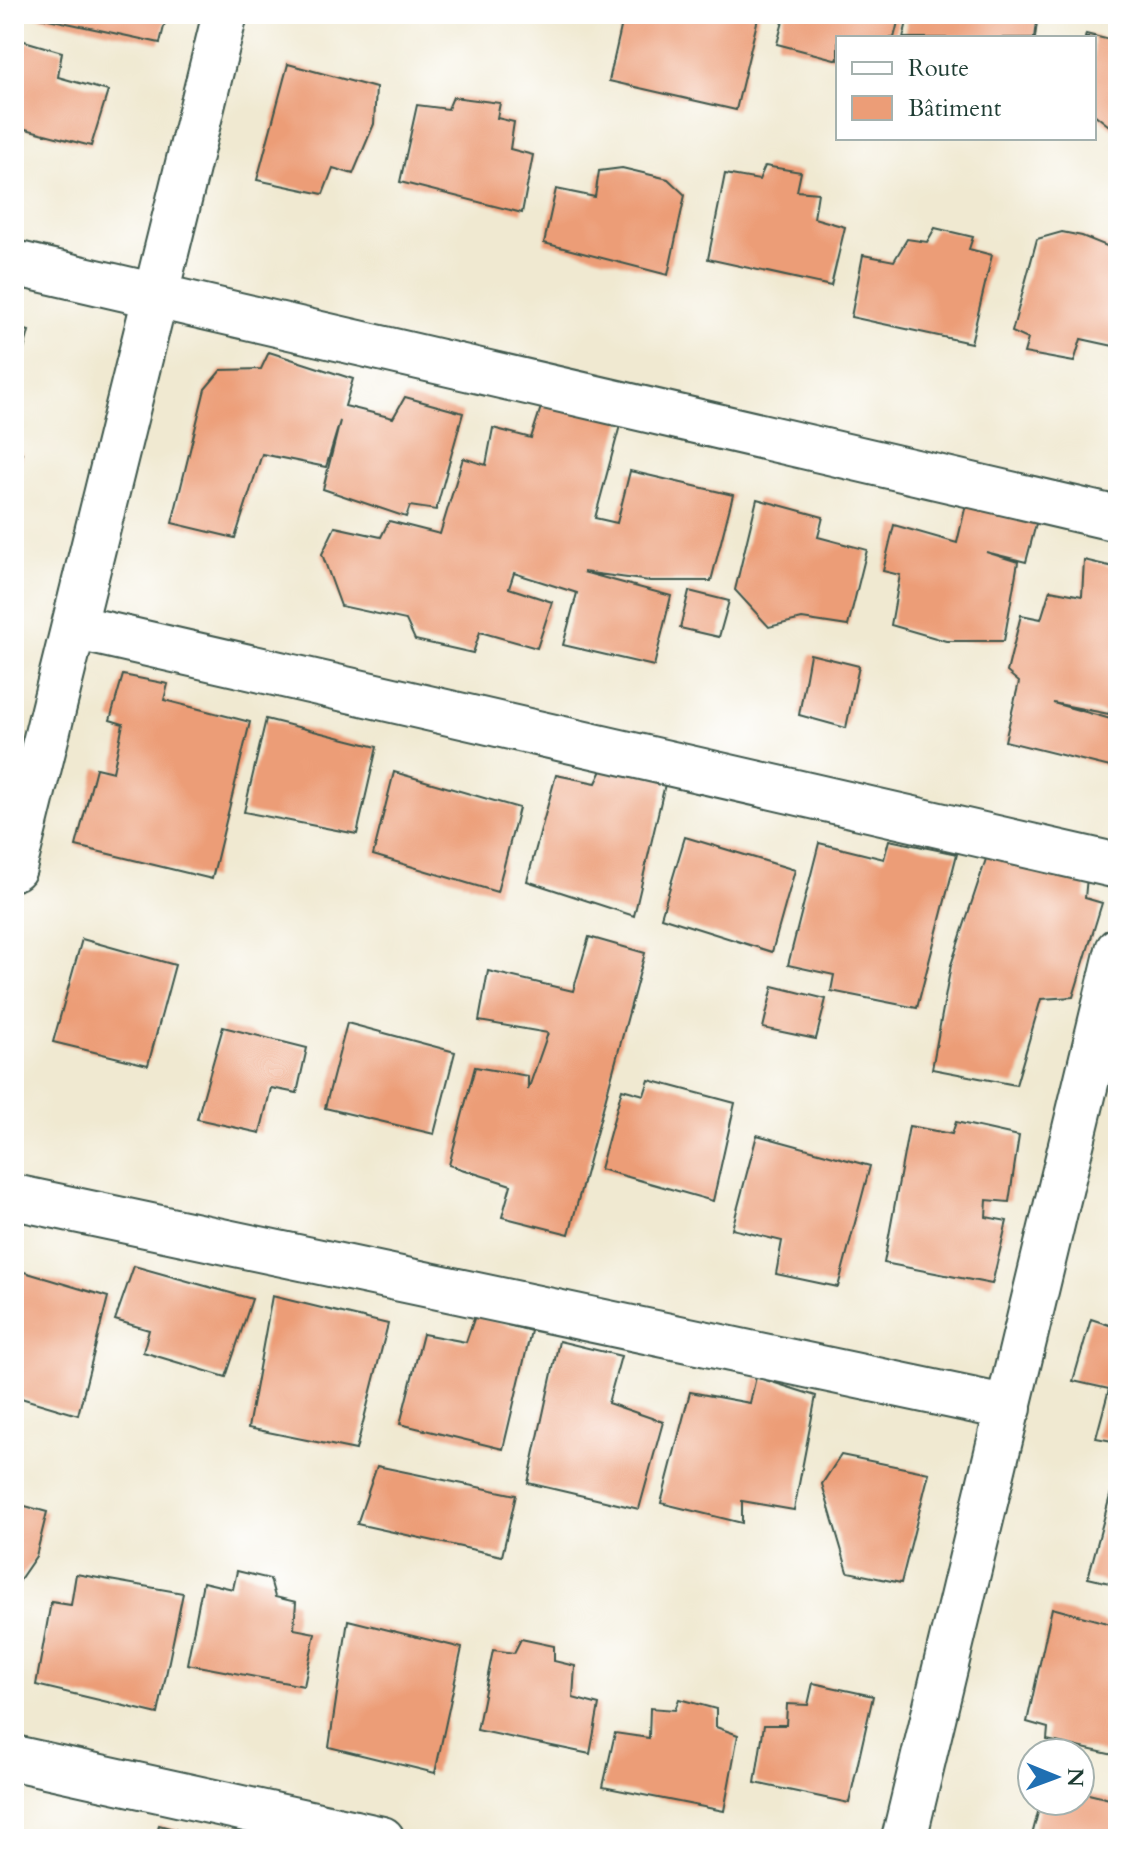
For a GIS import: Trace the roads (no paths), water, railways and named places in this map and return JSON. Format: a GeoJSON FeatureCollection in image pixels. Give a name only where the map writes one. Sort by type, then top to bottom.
{"type":"FeatureCollection","features":[{"type":"Feature","properties":{"kind":"street"},"geometry":{"type":"LineString","coordinates":[[14,868],[225,14]]}},
{"type":"Feature","properties":{"kind":"street"},"geometry":{"type":"LineString","coordinates":[[14,263],[1118,519]]}},
{"type":"Feature","properties":{"kind":"street"},"geometry":{"type":"LineString","coordinates":[[74,627],[1118,866]]}},
{"type":"Feature","properties":{"kind":"street"},"geometry":{"type":"LineString","coordinates":[[904,1839],[1118,950]]}},
{"type":"Feature","properties":{"kind":"street"},"geometry":{"type":"LineString","coordinates":[[14,1197],[1009,1408]]}},
{"type":"Feature","properties":{"kind":"street"},"geometry":{"type":"LineString","coordinates":[[14,1758],[382,1839]]}}]}
